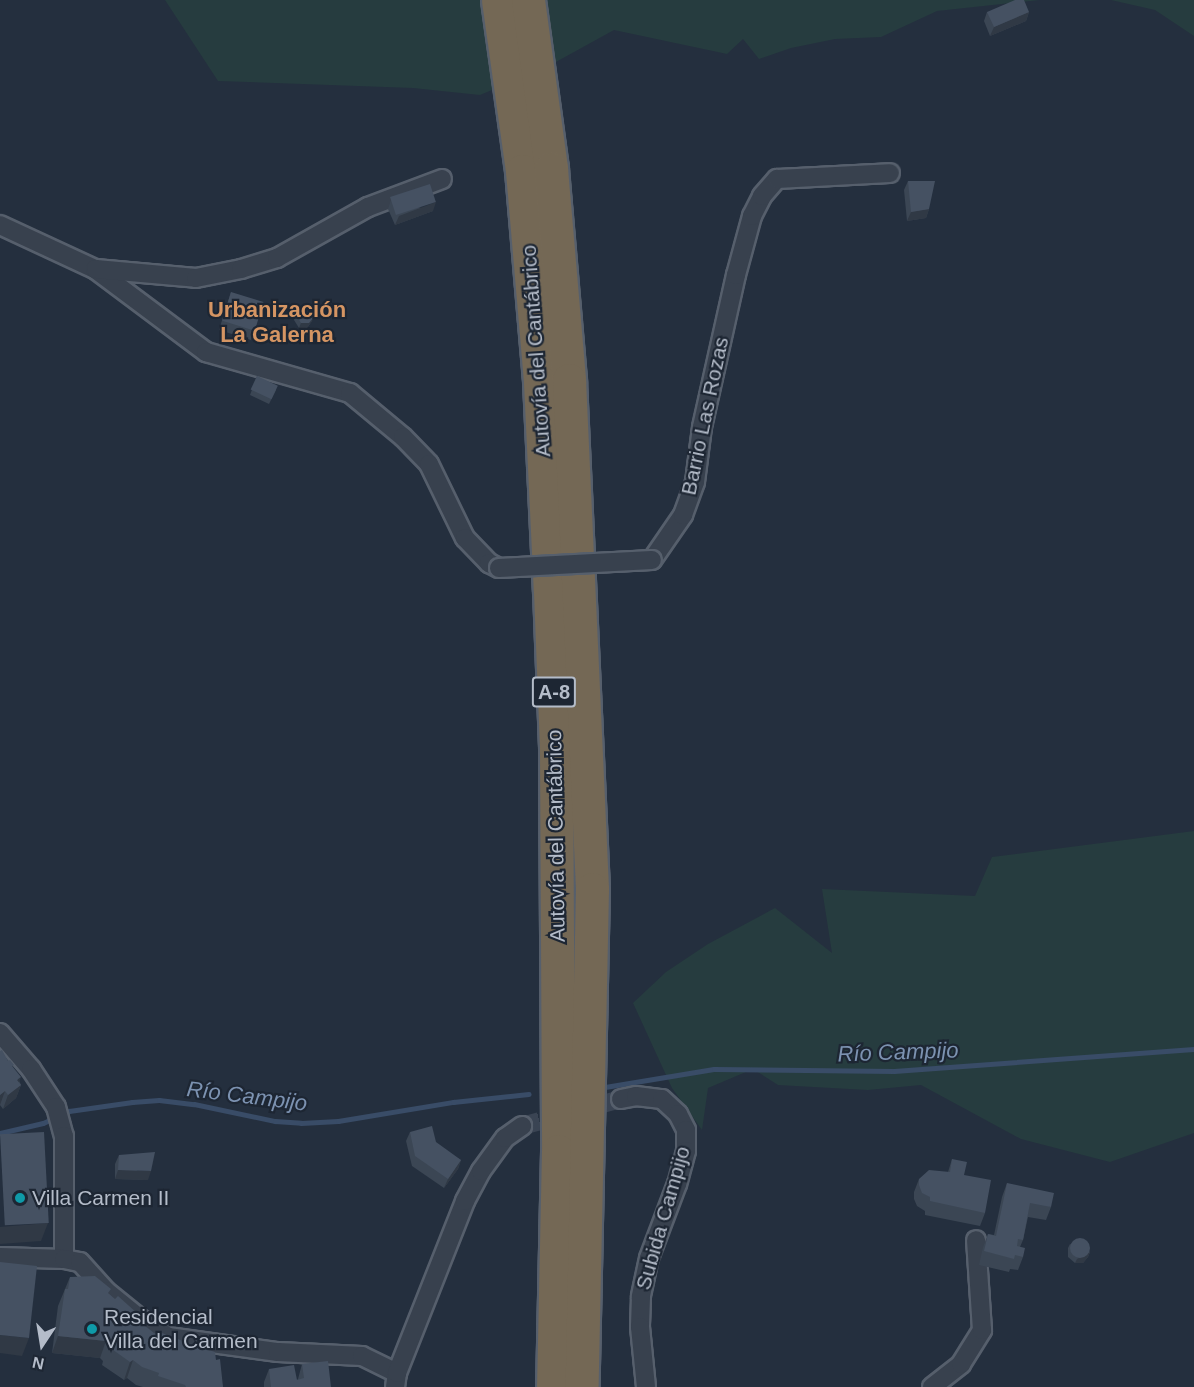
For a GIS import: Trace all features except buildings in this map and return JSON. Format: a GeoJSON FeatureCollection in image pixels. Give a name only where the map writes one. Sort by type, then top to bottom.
{"type":"FeatureCollection","features":[{"type":"Feature","properties":{"kind":"highway","name":"Autovía del Cantábrico"},"geometry":{"type":"LineString","coordinates":[[498,0],[522,171],[540,382],[550,591],[556,746],[558,1139],[553,1387]]}},
{"type":"Feature","properties":{"kind":"highway","name":"Autovía del Cantábrico"},"geometry":{"type":"LineString","coordinates":[[528,0],[550,169],[569,380],[587,772],[591,889],[582,1387]]}},
{"type":"Feature","properties":{"kind":"street","name":"Barrio Las Rozas"},"geometry":{"type":"LineString","coordinates":[[0,225],[95,269],[206,352],[350,393],[403,437],[429,464],[465,537],[489,563],[499,568],[652,560],[683,515],[695,482],[702,427],[736,275],[752,216],[762,196],[777,179],[890,173]]}},
{"type":"Feature","properties":{"kind":"street","name":"Barrio Las Rozas"},"geometry":{"type":"LineString","coordinates":[[95,269],[196,278],[241,269],[277,258],[368,207],[442,179]]}},
{"type":"Feature","properties":{"kind":"street"},"geometry":{"type":"LineString","coordinates":[[0,1033],[31,1069],[56,1107],[64,1136],[64,1259]]}},
{"type":"Feature","properties":{"kind":"street","name":"Subida Campijo"},"geometry":{"type":"LineString","coordinates":[[621,1099],[636,1096],[662,1099],[678,1114],[686,1130],[686,1152],[677,1184],[649,1257],[641,1297],[640,1327],[646,1387]]}},
{"type":"Feature","properties":{"kind":"street"},"geometry":{"type":"LineString","coordinates":[[0,1257],[64,1259],[80,1262],[106,1291],[141,1320],[168,1337],[278,1352],[362,1356],[396,1380],[465,1201],[481,1171],[505,1138],[522,1126]]}},
{"type":"Feature","properties":{"kind":"street"},"geometry":{"type":"LineString","coordinates":[[932,1387],[960,1364],[982,1330],[976,1240]]}},
{"type":"Feature","properties":{"kind":"green space"},"geometry":{"type":"Polygon","coordinates":[[[165,0],[1040,0],[937,11],[881,37],[835,39],[791,48],[759,59],[743,39],[727,54],[614,30],[545,68],[480,95],[413,88],[218,81],[165,0]]]}},
{"type":"Feature","properties":{"kind":"green space"},"geometry":{"type":"Polygon","coordinates":[[[1111,0],[1194,0],[1194,36],[1155,10],[1111,0]]]}},
{"type":"Feature","properties":{"kind":"green space"},"geometry":{"type":"Polygon","coordinates":[[[1194,831],[1194,1133],[1110,1162],[1021,1139],[921,1085],[868,1090],[778,1085],[753,1069],[708,1088],[702,1130],[672,1088],[633,1003],[666,972],[708,944],[775,908],[832,953],[822,889],[975,896],[992,857],[1194,831]]]}},
{"type":"Feature","properties":{"kind":"waterway","name":"Río Campijo"},"geometry":{"type":"LineString","coordinates":[[605,1087],[714,1069],[894,1071],[1194,1049]]}},
{"type":"Feature","properties":{"kind":"waterway","name":"Río Campijo"},"geometry":{"type":"LineString","coordinates":[[0,1133],[43,1123],[69,1111],[159,1100],[194,1104],[275,1121],[301,1123],[338,1121],[453,1102],[529,1094]]}},
{"type":"Feature","properties":{"kind":"tunnel"},"geometry":{"type":"LineString","coordinates":[[522,1126],[621,1099]]}},
{"type":"Feature","properties":{"kind":"place","name":"Villa Carmen II"},"geometry":{"type":"Point","coordinates":[20,1198]}},
{"type":"Feature","properties":{"kind":"place","name":"Residencial Villa del Carmen"},"geometry":{"type":"Point","coordinates":[92,1329]}},
{"type":"Feature","properties":{"kind":"district","name":"Urbanización La Galerna"},"geometry":{"type":"Point","coordinates":[277,322]}}]}
